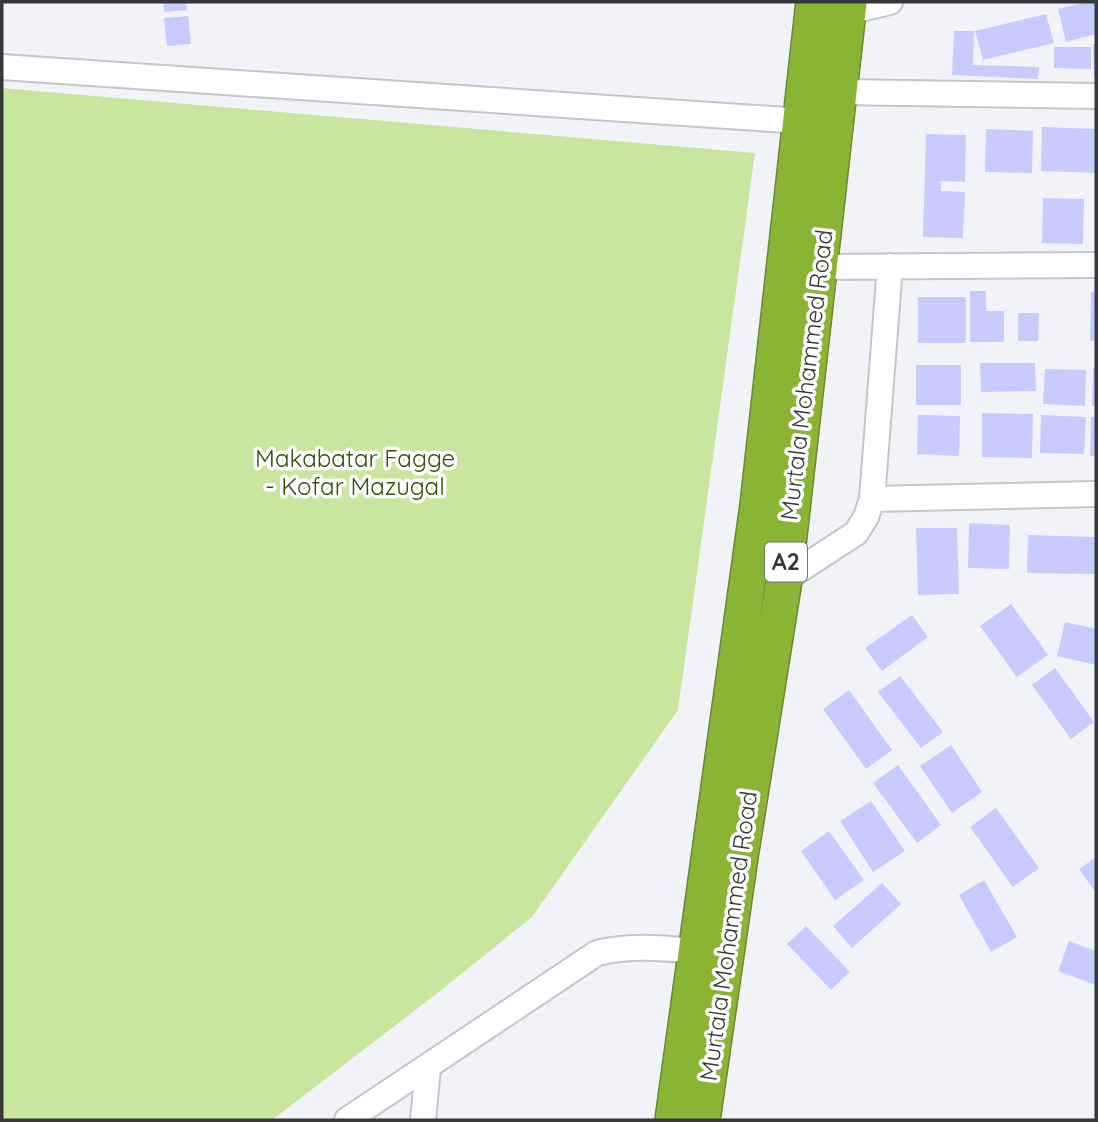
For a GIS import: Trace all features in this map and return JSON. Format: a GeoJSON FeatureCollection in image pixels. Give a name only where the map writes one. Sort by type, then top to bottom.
{"type":"FeatureCollection","features":[{"type":"Feature","properties":{"kind":"highway","name":"Murtala Mohammed Road"},"geometry":{"type":"LineString","coordinates":[[673,1120],[758,505],[814,2]]}},
{"type":"Feature","properties":{"kind":"highway","name":"Murtala Mohammed Road"},"geometry":{"type":"LineString","coordinates":[[702,1120],[784,580],[849,7]]}},
{"type":"Feature","properties":{"kind":"street"},"geometry":{"type":"LineString","coordinates":[[849,7],[890,2]]}},
{"type":"Feature","properties":{"kind":"street"},"geometry":{"type":"LineString","coordinates":[[2,67],[801,121]]}},
{"type":"Feature","properties":{"kind":"street"},"geometry":{"type":"LineString","coordinates":[[839,92],[1096,96]]}},
{"type":"Feature","properties":{"kind":"street"},"geometry":{"type":"LineString","coordinates":[[820,267],[1096,265]]}},
{"type":"Feature","properties":{"kind":"street"},"geometry":{"type":"LineString","coordinates":[[784,580],[856,533],[866,517],[872,499],[890,266]]}},
{"type":"Feature","properties":{"kind":"street"},"geometry":{"type":"LineString","coordinates":[[872,499],[1096,494]]}},
{"type":"Feature","properties":{"kind":"street"},"geometry":{"type":"LineString","coordinates":[[347,1120],[597,953],[621,947],[647,946],[695,951]]}},
{"type":"Feature","properties":{"kind":"street"},"geometry":{"type":"LineString","coordinates":[[423,1120],[428,1067]]}},
{"type":"Feature","properties":{"kind":"green space","name":"Makabatar Fagge - Kofar Mazugal"},"geometry":{"type":"Polygon","coordinates":[[[2,88],[755,153],[678,710],[532,917],[272,1120],[2,1120],[2,88]]]}},
{"type":"Feature","properties":{"kind":"building"},"geometry":{"type":"Polygon","coordinates":[[[163,2],[186,2],[187,10],[164,12],[163,2]]]}},
{"type":"Feature","properties":{"kind":"building"},"geometry":{"type":"Polygon","coordinates":[[[1096,2],[1096,34],[1066,42],[1058,9],[1096,2]]]}},
{"type":"Feature","properties":{"kind":"building"},"geometry":{"type":"Polygon","coordinates":[[[1046,14],[1054,43],[983,60],[975,31],[1046,14]]]}},
{"type":"Feature","properties":{"kind":"building"},"geometry":{"type":"Polygon","coordinates":[[[188,16],[191,44],[167,46],[164,18],[188,16]]]}},
{"type":"Feature","properties":{"kind":"building"},"geometry":{"type":"Polygon","coordinates":[[[954,31],[974,31],[973,65],[1039,67],[1038,79],[952,75],[954,31]]]}},
{"type":"Feature","properties":{"kind":"building"},"geometry":{"type":"Polygon","coordinates":[[[1093,44],[1096,44],[1096,78],[1094,78],[1093,44]]]}},
{"type":"Feature","properties":{"kind":"building"},"geometry":{"type":"Polygon","coordinates":[[[1054,47],[1091,47],[1091,69],[1054,68],[1054,47]]]}},
{"type":"Feature","properties":{"kind":"building"},"geometry":{"type":"Polygon","coordinates":[[[1042,127],[1096,129],[1096,173],[1041,171],[1042,127]]]}},
{"type":"Feature","properties":{"kind":"building"},"geometry":{"type":"Polygon","coordinates":[[[986,129],[1033,131],[1032,173],[985,172],[986,129]]]}},
{"type":"Feature","properties":{"kind":"building"},"geometry":{"type":"Polygon","coordinates":[[[926,134],[966,135],[965,182],[941,181],[941,191],[965,192],[963,238],[923,237],[926,134]]]}},
{"type":"Feature","properties":{"kind":"building"},"geometry":{"type":"Polygon","coordinates":[[[1043,198],[1084,199],[1083,244],[1042,243],[1043,198]]]}},
{"type":"Feature","properties":{"kind":"building"},"geometry":{"type":"Polygon","coordinates":[[[970,291],[986,291],[986,311],[1004,311],[1004,342],[970,342],[970,291]]]}},
{"type":"Feature","properties":{"kind":"building"},"geometry":{"type":"Polygon","coordinates":[[[1091,292],[1096,292],[1096,341],[1090,341],[1091,292]]]}},
{"type":"Feature","properties":{"kind":"building"},"geometry":{"type":"Polygon","coordinates":[[[918,297],[966,297],[966,343],[918,343],[918,297]]]}},
{"type":"Feature","properties":{"kind":"building"},"geometry":{"type":"Polygon","coordinates":[[[1018,313],[1039,313],[1038,341],[1018,341],[1018,313]]]}},
{"type":"Feature","properties":{"kind":"building"},"geometry":{"type":"Polygon","coordinates":[[[980,363],[1035,363],[1036,391],[981,392],[980,363]]]}},
{"type":"Feature","properties":{"kind":"building"},"geometry":{"type":"Polygon","coordinates":[[[916,365],[961,365],[961,405],[916,405],[916,365]]]}},
{"type":"Feature","properties":{"kind":"building"},"geometry":{"type":"Polygon","coordinates":[[[1093,368],[1096,368],[1096,406],[1092,406],[1093,368]]]}},
{"type":"Feature","properties":{"kind":"building"},"geometry":{"type":"Polygon","coordinates":[[[1045,369],[1086,370],[1085,406],[1043,404],[1045,369]]]}},
{"type":"Feature","properties":{"kind":"building"},"geometry":{"type":"Polygon","coordinates":[[[982,413],[1033,414],[1032,458],[982,457],[982,413]]]}},
{"type":"Feature","properties":{"kind":"building"},"geometry":{"type":"Polygon","coordinates":[[[918,415],[960,416],[959,456],[917,454],[918,415]]]}},
{"type":"Feature","properties":{"kind":"building"},"geometry":{"type":"Polygon","coordinates":[[[1041,415],[1086,417],[1084,454],[1040,453],[1041,415]]]}},
{"type":"Feature","properties":{"kind":"building"},"geometry":{"type":"Polygon","coordinates":[[[1091,417],[1096,417],[1096,456],[1090,456],[1091,417]]]}},
{"type":"Feature","properties":{"kind":"building"},"geometry":{"type":"Polygon","coordinates":[[[969,523],[1010,525],[1009,569],[968,568],[969,523]]]}},
{"type":"Feature","properties":{"kind":"building"},"geometry":{"type":"Polygon","coordinates":[[[916,528],[957,528],[959,594],[918,595],[916,528]]]}},
{"type":"Feature","properties":{"kind":"building"},"geometry":{"type":"Polygon","coordinates":[[[1028,535],[1096,537],[1096,574],[1027,573],[1028,535]]]}},
{"type":"Feature","properties":{"kind":"building"},"geometry":{"type":"Polygon","coordinates":[[[1011,604],[1048,655],[1017,677],[980,626],[1011,604]]]}},
{"type":"Feature","properties":{"kind":"building"},"geometry":{"type":"Polygon","coordinates":[[[912,615],[928,637],[882,671],[865,648],[912,615]]]}},
{"type":"Feature","properties":{"kind":"building"},"geometry":{"type":"Polygon","coordinates":[[[1065,622],[1096,629],[1096,665],[1057,656],[1065,622]]]}},
{"type":"Feature","properties":{"kind":"building"},"geometry":{"type":"Polygon","coordinates":[[[1055,668],[1094,722],[1071,739],[1032,685],[1055,668]]]}},
{"type":"Feature","properties":{"kind":"building"},"geometry":{"type":"Polygon","coordinates":[[[900,676],[943,732],[921,748],[878,692],[900,676]]]}},
{"type":"Feature","properties":{"kind":"building"},"geometry":{"type":"Polygon","coordinates":[[[849,690],[892,750],[866,769],[823,709],[849,690]]]}},
{"type":"Feature","properties":{"kind":"building"},"geometry":{"type":"Polygon","coordinates":[[[951,745],[982,792],[952,813],[920,766],[951,745]]]}},
{"type":"Feature","properties":{"kind":"building"},"geometry":{"type":"Polygon","coordinates":[[[898,765],[941,825],[917,843],[873,783],[898,765]]]}},
{"type":"Feature","properties":{"kind":"building"},"geometry":{"type":"Polygon","coordinates":[[[871,801],[905,851],[873,872],[840,821],[871,801]]]}},
{"type":"Feature","properties":{"kind":"building"},"geometry":{"type":"Polygon","coordinates":[[[996,808],[1039,868],[1013,887],[970,827],[996,808]]]}},
{"type":"Feature","properties":{"kind":"building"},"geometry":{"type":"Polygon","coordinates":[[[829,831],[864,880],[835,900],[801,851],[829,831]]]}},
{"type":"Feature","properties":{"kind":"building"},"geometry":{"type":"Polygon","coordinates":[[[1096,857],[1096,893],[1079,869],[1096,857]]]}},
{"type":"Feature","properties":{"kind":"building"},"geometry":{"type":"Polygon","coordinates":[[[984,880],[1017,937],[991,952],[959,895],[984,880]]]}},
{"type":"Feature","properties":{"kind":"building"},"geometry":{"type":"Polygon","coordinates":[[[882,883],[901,904],[852,948],[833,926],[882,883]]]}},
{"type":"Feature","properties":{"kind":"building"},"geometry":{"type":"Polygon","coordinates":[[[806,926],[850,972],[831,990],[787,944],[806,926]]]}},
{"type":"Feature","properties":{"kind":"building"},"geometry":{"type":"Polygon","coordinates":[[[1069,941],[1096,951],[1096,985],[1058,971],[1069,941]]]}}]}
